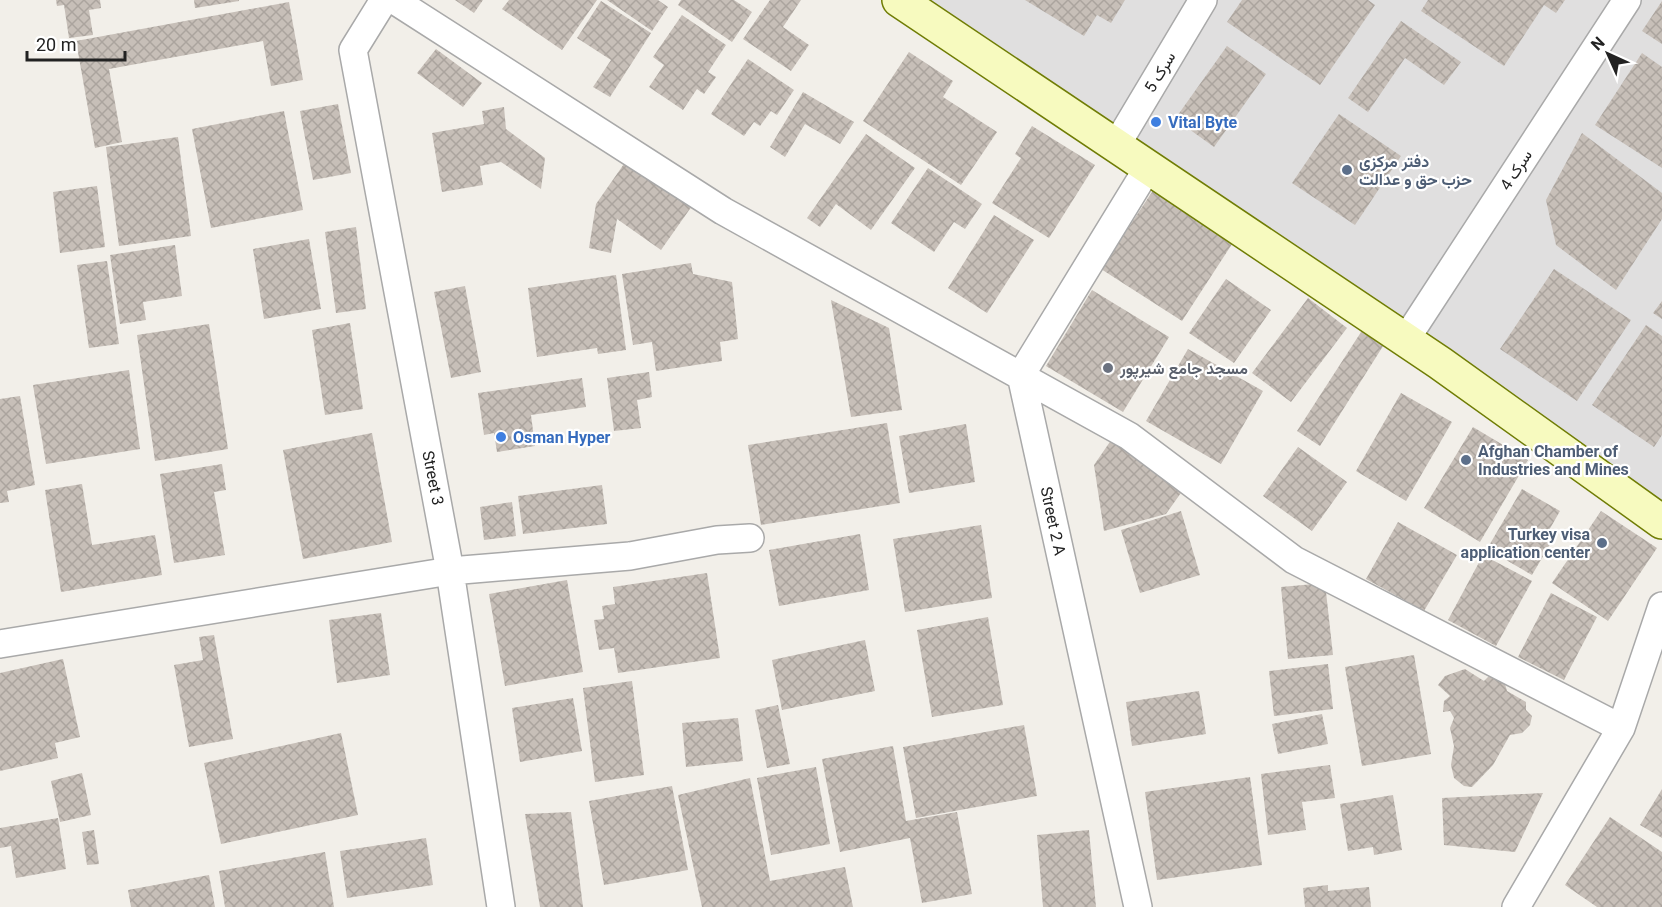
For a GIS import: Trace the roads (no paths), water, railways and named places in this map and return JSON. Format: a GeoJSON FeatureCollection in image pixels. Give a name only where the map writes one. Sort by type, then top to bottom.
{"type":"FeatureCollection","features":[{"type":"Feature","properties":{"kind":"street","name":"Street 3"},"geometry":{"type":"LineString","coordinates":[[384,0],[353,50],[450,571],[501,907]]}},
{"type":"Feature","properties":{"kind":"street"},"geometry":{"type":"LineString","coordinates":[[394,0],[723,210],[1129,436],[1294,560],[1621,728]]}},
{"type":"Feature","properties":{"kind":"street"},"geometry":{"type":"LineString","coordinates":[[899,0],[1406,339],[1662,522]]}},
{"type":"Feature","properties":{"kind":"street","name":"سرک 5"},"geometry":{"type":"LineString","coordinates":[[1117,144],[1203,0]]}},
{"type":"Feature","properties":{"kind":"street","name":"سرک 4"},"geometry":{"type":"LineString","coordinates":[[1406,339],[1627,0]]}},
{"type":"Feature","properties":{"kind":"street"},"geometry":{"type":"LineString","coordinates":[[1021,375],[1149,166]]}},
{"type":"Feature","properties":{"kind":"street","name":"Street 2 A"},"geometry":{"type":"LineString","coordinates":[[1021,375],[1138,907]]}},
{"type":"Feature","properties":{"kind":"street"},"geometry":{"type":"LineString","coordinates":[[0,644],[450,571],[630,556],[717,540],[750,538]]}},
{"type":"Feature","properties":{"kind":"street"},"geometry":{"type":"LineString","coordinates":[[1516,907],[1621,728],[1662,606]]}},
{"type":"Feature","properties":{"kind":"place","name":"Vital Byte"},"geometry":{"type":"Point","coordinates":[1156,122]}},
{"type":"Feature","properties":{"kind":"place","name":"دفتر مرکزی حزب حق و عدالت"},"geometry":{"type":"Point","coordinates":[1347,170]}},
{"type":"Feature","properties":{"kind":"place","name":"مسجد جامع شیرپور"},"geometry":{"type":"Point","coordinates":[1108,368]}},
{"type":"Feature","properties":{"kind":"place","name":"Osman Hyper"},"geometry":{"type":"Point","coordinates":[501,437]}},
{"type":"Feature","properties":{"kind":"place","name":"Afghan Chamber of Industries and Mines"},"geometry":{"type":"Point","coordinates":[1466,460]}},
{"type":"Feature","properties":{"kind":"place","name":"Turkey visa application center"},"geometry":{"type":"Point","coordinates":[1602,543]}}]}
